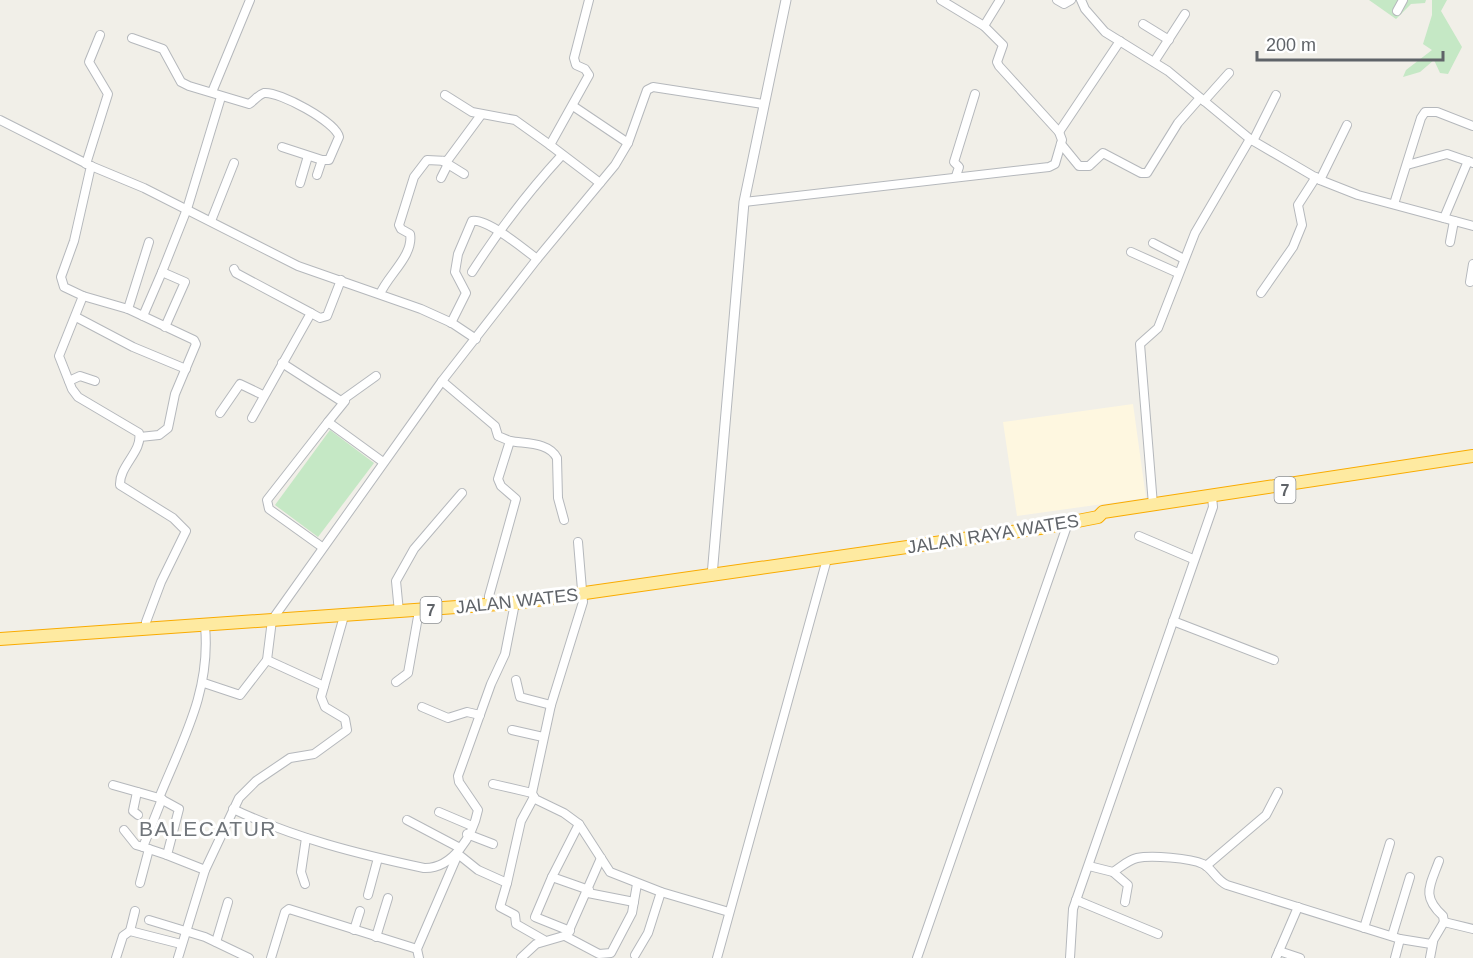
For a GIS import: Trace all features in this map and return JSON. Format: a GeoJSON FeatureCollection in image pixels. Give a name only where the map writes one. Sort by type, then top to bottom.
{"type":"FeatureCollection","features":[{"type":"Feature","properties":{"kind":"highway","name":"JALAN RAYA WATES"},"geometry":{"type":"LineString","coordinates":[[889,551],[1098,517],[1103,519],[1473,456]]}},
{"type":"Feature","properties":{"kind":"highway","name":"JALAN RAYA WATES"},"geometry":{"type":"LineString","coordinates":[[1098,517],[1103,512],[1473,462]]}},
{"type":"Feature","properties":{"kind":"highway","name":"JALAN WATES"},"geometry":{"type":"LineString","coordinates":[[0,639],[515,603],[889,551]]}},
{"type":"Feature","properties":{"kind":"street"},"geometry":{"type":"LineString","coordinates":[[212,92],[250,0]]}},
{"type":"Feature","properties":{"kind":"street"},"geometry":{"type":"LineString","coordinates":[[550,145],[589,75],[585,69],[576,65],[574,58],[589,0]]}},
{"type":"Feature","properties":{"kind":"street"},"geometry":{"type":"LineString","coordinates":[[712,576],[744,202],[786,0]]}},
{"type":"Feature","properties":{"kind":"street"},"geometry":{"type":"LineString","coordinates":[[744,202],[1049,167],[1058,159],[1061,144],[1059,132],[997,62],[1003,45],[984,26],[941,0]]}},
{"type":"Feature","properties":{"kind":"street"},"geometry":{"type":"LineString","coordinates":[[984,26],[1000,0]]}},
{"type":"Feature","properties":{"kind":"street"},"geometry":{"type":"LineString","coordinates":[[1057,0],[1064,4],[1071,0]]}},
{"type":"Feature","properties":{"kind":"street"},"geometry":{"type":"LineString","coordinates":[[1081,0],[1093,21],[1154,62],[1252,140],[1318,178],[1346,191],[1473,226]]}},
{"type":"Feature","properties":{"kind":"street"},"geometry":{"type":"LineString","coordinates":[[1397,11],[1403,0]]}},
{"type":"Feature","properties":{"kind":"street"},"geometry":{"type":"LineString","coordinates":[[1154,62],[1185,14]]}},
{"type":"Feature","properties":{"kind":"street"},"geometry":{"type":"LineString","coordinates":[[1143,24],[1168,40]]}},
{"type":"Feature","properties":{"kind":"street"},"geometry":{"type":"LineString","coordinates":[[100,35],[89,64],[108,94],[88,165],[74,241],[61,277],[64,287],[83,296],[128,309],[194,340],[196,344],[176,394],[168,428],[159,435],[140,437]]}},
{"type":"Feature","properties":{"kind":"street"},"geometry":{"type":"LineString","coordinates":[[132,38],[163,49],[181,82],[221,97],[249,104],[265,93],[313,113],[333,126],[338,134],[330,160],[322,160],[282,147]]}},
{"type":"Feature","properties":{"kind":"street"},"geometry":{"type":"LineString","coordinates":[[1059,132],[1120,41]]}},
{"type":"Feature","properties":{"kind":"street"},"geometry":{"type":"LineString","coordinates":[[1061,144],[1079,166],[1089,166],[1103,153],[1141,173],[1147,173],[1178,123],[1229,73]]}},
{"type":"Feature","properties":{"kind":"street"},"geometry":{"type":"LineString","coordinates":[[204,683],[240,695],[267,660],[272,620],[442,381],[537,259],[600,183],[628,143],[649,87],[763,104]]}},
{"type":"Feature","properties":{"kind":"street"},"geometry":{"type":"LineString","coordinates":[[956,176],[959,167],[954,162],[975,94]]}},
{"type":"Feature","properties":{"kind":"street"},"geometry":{"type":"LineString","coordinates":[[445,95],[481,115],[510,117],[600,183]]}},
{"type":"Feature","properties":{"kind":"street"},"geometry":{"type":"LineString","coordinates":[[1153,505],[1139,348],[1158,328],[1178,273],[1196,233],[1252,140],[1276,95]]}},
{"type":"Feature","properties":{"kind":"street"},"geometry":{"type":"LineString","coordinates":[[143,316],[187,209],[221,97]]}},
{"type":"Feature","properties":{"kind":"street"},"geometry":{"type":"LineString","coordinates":[[573,106],[628,143]]}},
{"type":"Feature","properties":{"kind":"street"},"geometry":{"type":"LineString","coordinates":[[1394,204],[1420,118],[1425,112],[1437,112],[1473,126]]}},
{"type":"Feature","properties":{"kind":"street"},"geometry":{"type":"LineString","coordinates":[[441,178],[446,163],[481,115]]}},
{"type":"Feature","properties":{"kind":"street"},"geometry":{"type":"LineString","coordinates":[[0,120],[88,165],[117,175],[187,209],[297,266],[380,294],[451,323],[476,339]]}},
{"type":"Feature","properties":{"kind":"street"},"geometry":{"type":"LineString","coordinates":[[1261,293],[1293,247],[1303,221],[1298,205],[1318,178],[1347,125]]}},
{"type":"Feature","properties":{"kind":"street"},"geometry":{"type":"LineString","coordinates":[[1407,165],[1446,154],[1470,162],[1444,218]]}},
{"type":"Feature","properties":{"kind":"street"},"geometry":{"type":"LineString","coordinates":[[472,272],[498,231],[525,195],[562,155]]}},
{"type":"Feature","properties":{"kind":"street"},"geometry":{"type":"LineString","coordinates":[[300,183],[308,156]]}},
{"type":"Feature","properties":{"kind":"street"},"geometry":{"type":"LineString","coordinates":[[316,175],[322,160]]}},
{"type":"Feature","properties":{"kind":"street"},"geometry":{"type":"LineString","coordinates":[[380,294],[391,273],[402,264],[410,243],[410,234],[399,225],[414,177],[427,160],[446,163],[464,174]]}},
{"type":"Feature","properties":{"kind":"street"},"geometry":{"type":"LineString","coordinates":[[211,221],[234,163]]}},
{"type":"Feature","properties":{"kind":"street"},"geometry":{"type":"LineString","coordinates":[[451,323],[466,295],[455,272],[458,254],[472,221],[480,221],[498,231],[537,259]]}},
{"type":"Feature","properties":{"kind":"street"},"geometry":{"type":"LineString","coordinates":[[1450,242],[1454,221]]}},
{"type":"Feature","properties":{"kind":"street"},"geometry":{"type":"LineString","coordinates":[[128,309],[148,242]]}},
{"type":"Feature","properties":{"kind":"street"},"geometry":{"type":"LineString","coordinates":[[1153,243],[1184,259]]}},
{"type":"Feature","properties":{"kind":"street"},"geometry":{"type":"LineString","coordinates":[[1131,252],[1178,273]]}},
{"type":"Feature","properties":{"kind":"street"},"geometry":{"type":"LineString","coordinates":[[1470,282],[1473,264]]}},
{"type":"Feature","properties":{"kind":"street"},"geometry":{"type":"LineString","coordinates":[[234,269],[236,273],[320,318],[327,316],[341,280]]}},
{"type":"Feature","properties":{"kind":"street"},"geometry":{"type":"LineString","coordinates":[[162,272],[185,282],[165,327]]}},
{"type":"Feature","properties":{"kind":"street"},"geometry":{"type":"LineString","coordinates":[[83,296],[76,318],[60,351],[60,363],[67,371],[69,381],[78,397],[129,426],[140,437]]}},
{"type":"Feature","properties":{"kind":"street"},"geometry":{"type":"LineString","coordinates":[[252,418],[311,313]]}},
{"type":"Feature","properties":{"kind":"street"},"geometry":{"type":"LineString","coordinates":[[76,318],[133,347],[186,369]]}},
{"type":"Feature","properties":{"kind":"street"},"geometry":{"type":"LineString","coordinates":[[282,363],[338,400],[345,401]]}},
{"type":"Feature","properties":{"kind":"street"},"geometry":{"type":"LineString","coordinates":[[69,381],[80,376],[95,381]]}},
{"type":"Feature","properties":{"kind":"street"},"geometry":{"type":"LineString","coordinates":[[322,547],[266,504],[345,401],[376,376]]}},
{"type":"Feature","properties":{"kind":"street"},"geometry":{"type":"LineString","coordinates":[[442,381],[495,426],[498,436],[510,441],[545,447],[554,452],[558,498],[564,520]]}},
{"type":"Feature","properties":{"kind":"street"},"geometry":{"type":"LineString","coordinates":[[220,413],[240,384],[263,395]]}},
{"type":"Feature","properties":{"kind":"street"},"geometry":{"type":"LineString","coordinates":[[328,422],[383,462]]}},
{"type":"Feature","properties":{"kind":"street"},"geometry":{"type":"LineString","coordinates":[[140,437],[122,471],[120,485],[173,518],[186,531],[161,582],[146,622],[146,630]]}},
{"type":"Feature","properties":{"kind":"street"},"geometry":{"type":"LineString","coordinates":[[489,605],[489,596],[516,499],[501,486],[498,479],[510,441]]}},
{"type":"Feature","properties":{"kind":"street"},"geometry":{"type":"LineString","coordinates":[[399,612],[396,581],[414,549],[462,493]]}},
{"type":"Feature","properties":{"kind":"street"},"geometry":{"type":"LineString","coordinates":[[1070,958],[1071,928],[1076,900],[1173,621],[1212,499]]}},
{"type":"Feature","properties":{"kind":"street"},"geometry":{"type":"LineString","coordinates":[[917,958],[1068,523]]}},
{"type":"Feature","properties":{"kind":"street"},"geometry":{"type":"LineString","coordinates":[[1138,536],[1193,559]]}},
{"type":"Feature","properties":{"kind":"street"},"geometry":{"type":"LineString","coordinates":[[578,542],[584,594],[551,705],[533,795],[521,821],[500,907],[515,915],[516,924],[544,940],[556,940],[568,933],[601,858]]}},
{"type":"Feature","properties":{"kind":"street"},"geometry":{"type":"LineString","coordinates":[[717,958],[827,559]]}},
{"type":"Feature","properties":{"kind":"street"},"geometry":{"type":"LineString","coordinates":[[419,958],[417,949],[478,810],[459,782],[459,776],[480,715],[505,654],[515,603]]}},
{"type":"Feature","properties":{"kind":"street"},"geometry":{"type":"LineString","coordinates":[[396,682],[408,673],[419,610]]}},
{"type":"Feature","properties":{"kind":"street"},"geometry":{"type":"LineString","coordinates":[[178,958],[180,944],[187,931],[205,870],[239,798],[256,781],[290,758],[314,754],[345,733],[347,726],[345,719],[322,703],[324,686],[344,616]]}},
{"type":"Feature","properties":{"kind":"street"},"geometry":{"type":"LineString","coordinates":[[1173,621],[1274,660]]}},
{"type":"Feature","properties":{"kind":"street"},"geometry":{"type":"LineString","coordinates":[[140,883],[146,848],[161,799],[204,683],[207,647],[205,626]]}},
{"type":"Feature","properties":{"kind":"street"},"geometry":{"type":"LineString","coordinates":[[267,660],[324,686]]}},
{"type":"Feature","properties":{"kind":"street"},"geometry":{"type":"LineString","coordinates":[[516,680],[520,696],[551,705]]}},
{"type":"Feature","properties":{"kind":"street"},"geometry":{"type":"LineString","coordinates":[[422,707],[448,718],[467,712],[480,715]]}},
{"type":"Feature","properties":{"kind":"street"},"geometry":{"type":"LineString","coordinates":[[512,730],[543,737]]}},
{"type":"Feature","properties":{"kind":"street"},"geometry":{"type":"LineString","coordinates":[[493,784],[533,795],[579,824],[610,872],[660,892],[729,912]]}},
{"type":"Feature","properties":{"kind":"street"},"geometry":{"type":"LineString","coordinates":[[113,785],[161,799],[180,810],[167,855]]}},
{"type":"Feature","properties":{"kind":"street"},"geometry":{"type":"LineString","coordinates":[[137,792],[133,811],[138,815]]}},
{"type":"Feature","properties":{"kind":"street"},"geometry":{"type":"LineString","coordinates":[[1206,866],[1266,815],[1278,792]]}},
{"type":"Feature","properties":{"kind":"street"},"geometry":{"type":"LineString","coordinates":[[233,809],[275,829],[378,858],[430,868],[459,851]]}},
{"type":"Feature","properties":{"kind":"street"},"geometry":{"type":"LineString","coordinates":[[439,812],[472,826]]}},
{"type":"Feature","properties":{"kind":"street"},"geometry":{"type":"LineString","coordinates":[[407,820],[459,851],[478,870],[507,883]]}},
{"type":"Feature","properties":{"kind":"street"},"geometry":{"type":"LineString","coordinates":[[579,824],[535,917],[568,933],[582,947],[608,954],[628,924],[637,884]]}},
{"type":"Feature","properties":{"kind":"street"},"geometry":{"type":"LineString","coordinates":[[124,830],[136,845],[205,870]]}},
{"type":"Feature","properties":{"kind":"street"},"geometry":{"type":"LineString","coordinates":[[467,834],[493,844]]}},
{"type":"Feature","properties":{"kind":"street"},"geometry":{"type":"LineString","coordinates":[[305,884],[301,872],[306,838]]}},
{"type":"Feature","properties":{"kind":"street"},"geometry":{"type":"LineString","coordinates":[[1364,928],[1390,843]]}},
{"type":"Feature","properties":{"kind":"street"},"geometry":{"type":"LineString","coordinates":[[1113,872],[1138,857],[1189,860],[1206,866],[1219,881],[1227,885],[1396,938],[1428,945],[1433,942]]}},
{"type":"Feature","properties":{"kind":"street"},"geometry":{"type":"LineString","coordinates":[[368,895],[378,858]]}},
{"type":"Feature","properties":{"kind":"street"},"geometry":{"type":"LineString","coordinates":[[1430,958],[1433,942],[1444,922],[1443,916],[1431,905],[1429,899],[1429,890],[1439,861]]}},
{"type":"Feature","properties":{"kind":"street"},"geometry":{"type":"LineString","coordinates":[[1089,866],[1113,872],[1128,885],[1125,902]]}},
{"type":"Feature","properties":{"kind":"street"},"geometry":{"type":"LineString","coordinates":[[552,877],[588,891],[634,902]]}},
{"type":"Feature","properties":{"kind":"street"},"geometry":{"type":"LineString","coordinates":[[1395,958],[1396,938],[1410,877]]}},
{"type":"Feature","properties":{"kind":"street"},"geometry":{"type":"LineString","coordinates":[[635,955],[648,933],[660,892]]}},
{"type":"Feature","properties":{"kind":"street"},"geometry":{"type":"LineString","coordinates":[[376,937],[388,898]]}},
{"type":"Feature","properties":{"kind":"street"},"geometry":{"type":"LineString","coordinates":[[1076,900],[1158,934]]}},
{"type":"Feature","properties":{"kind":"street"},"geometry":{"type":"LineString","coordinates":[[216,942],[228,902]]}},
{"type":"Feature","properties":{"kind":"street"},"geometry":{"type":"LineString","coordinates":[[1298,908],[1277,955],[1300,958]]}},
{"type":"Feature","properties":{"kind":"street"},"geometry":{"type":"LineString","coordinates":[[271,958],[285,912],[290,909],[417,949]]}},
{"type":"Feature","properties":{"kind":"street"},"geometry":{"type":"LineString","coordinates":[[116,958],[123,936],[130,931],[135,911]]}},
{"type":"Feature","properties":{"kind":"street"},"geometry":{"type":"LineString","coordinates":[[354,930],[360,911]]}},
{"type":"Feature","properties":{"kind":"street"},"geometry":{"type":"LineString","coordinates":[[149,921],[187,931],[249,958]]}},
{"type":"Feature","properties":{"kind":"street"},"geometry":{"type":"LineString","coordinates":[[1444,922],[1473,929]]}},
{"type":"Feature","properties":{"kind":"street"},"geometry":{"type":"LineString","coordinates":[[130,931],[180,944]]}},
{"type":"Feature","properties":{"kind":"street"},"geometry":{"type":"LineString","coordinates":[[521,958],[544,940]]}},
{"type":"Feature","properties":{"kind":"shaded area"},"geometry":{"type":"Polygon","coordinates":[[[1133,404],[1146,498],[1017,516],[1003,422],[1133,404]]]}},
{"type":"Feature","properties":{"kind":"green space"},"geometry":{"type":"Polygon","coordinates":[[[1369,0],[1426,0],[1425,3],[1411,4],[1396,19],[1369,0]]]}},
{"type":"Feature","properties":{"kind":"green space"},"geometry":{"type":"Polygon","coordinates":[[[1432,0],[1447,0],[1441,11],[1462,47],[1448,74],[1440,73],[1434,60],[1420,72],[1403,77],[1406,70],[1432,50],[1423,44],[1432,15],[1432,0]]]}},
{"type":"Feature","properties":{"kind":"green space"},"geometry":{"type":"Polygon","coordinates":[[[330,430],[374,463],[318,537],[275,505],[330,430]]]}},
{"type":"Feature","properties":{"kind":"district","name":"BALECATUR"},"geometry":{"type":"Point","coordinates":[208,828]}}]}
